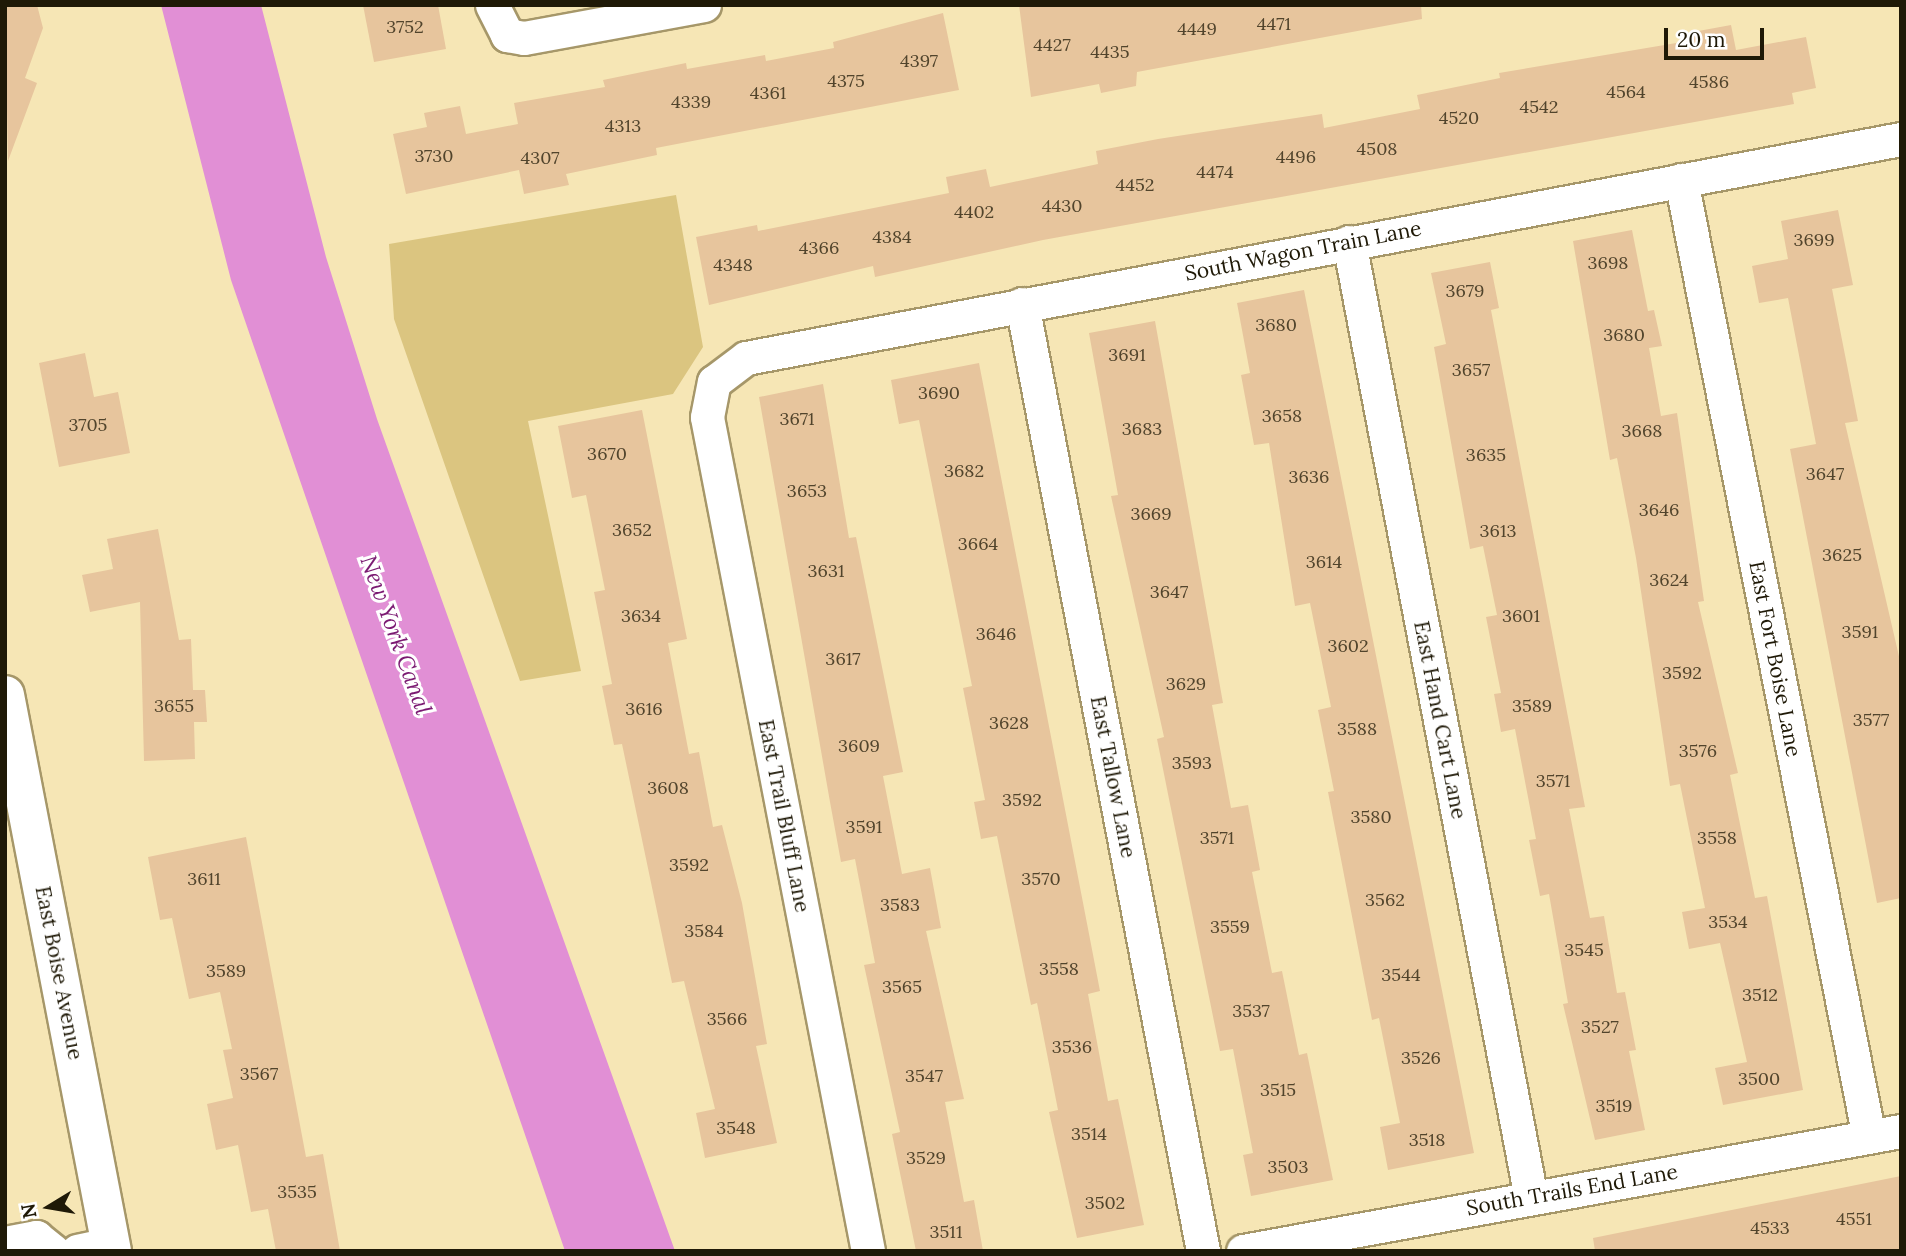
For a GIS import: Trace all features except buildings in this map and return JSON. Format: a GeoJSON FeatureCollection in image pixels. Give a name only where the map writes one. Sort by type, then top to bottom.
{"type":"FeatureCollection","features":[{"type":"Feature","properties":{"kind":"street"},"geometry":{"type":"LineString","coordinates":[[492,5],[507,35],[555,34],[704,5]]}},
{"type":"Feature","properties":{"kind":"street","name":"South Wagon Train Lane"},"geometry":{"type":"LineString","coordinates":[[714,382],[746,358],[1901,139]]}},
{"type":"Feature","properties":{"kind":"street","name":"East Fort Boise Lane"},"geometry":{"type":"LineString","coordinates":[[1681,180],[1885,1134]]}},
{"type":"Feature","properties":{"kind":"street","name":"East Hand Cart Lane"},"geometry":{"type":"LineString","coordinates":[[1349,242],[1531,1198]]}},
{"type":"Feature","properties":{"kind":"street","name":"East Tallow Lane"},"geometry":{"type":"LineString","coordinates":[[1022,304],[1203,1251]]}},
{"type":"Feature","properties":{"kind":"street","name":"East Trail Bluff Lane"},"geometry":{"type":"LineString","coordinates":[[714,382],[707,417],[868,1251]]}},
{"type":"Feature","properties":{"kind":"street","name":"East Boise Avenue"},"geometry":{"type":"LineString","coordinates":[[5,695],[100,1249]]}},
{"type":"Feature","properties":{"kind":"street","name":"South Trails End Lane"},"geometry":{"type":"LineString","coordinates":[[1242,1251],[1885,1134]]}},
{"type":"Feature","properties":{"kind":"street"},"geometry":{"type":"LineString","coordinates":[[5,1243],[36,1237],[53,1251]]}},
{"type":"Feature","properties":{"kind":"shaded area"},"geometry":{"type":"Polygon","coordinates":[[[676,195],[703,347],[673,394],[528,421],[581,671],[520,681],[394,319],[389,244],[676,195]]]}},
{"type":"Feature","properties":{"kind":"water","name":"New York Canal"},"geometry":{"type":"Polygon","coordinates":[[[161,5],[261,5],[326,257],[377,419],[675,1251],[565,1251],[231,280],[161,5]]]}}]}
